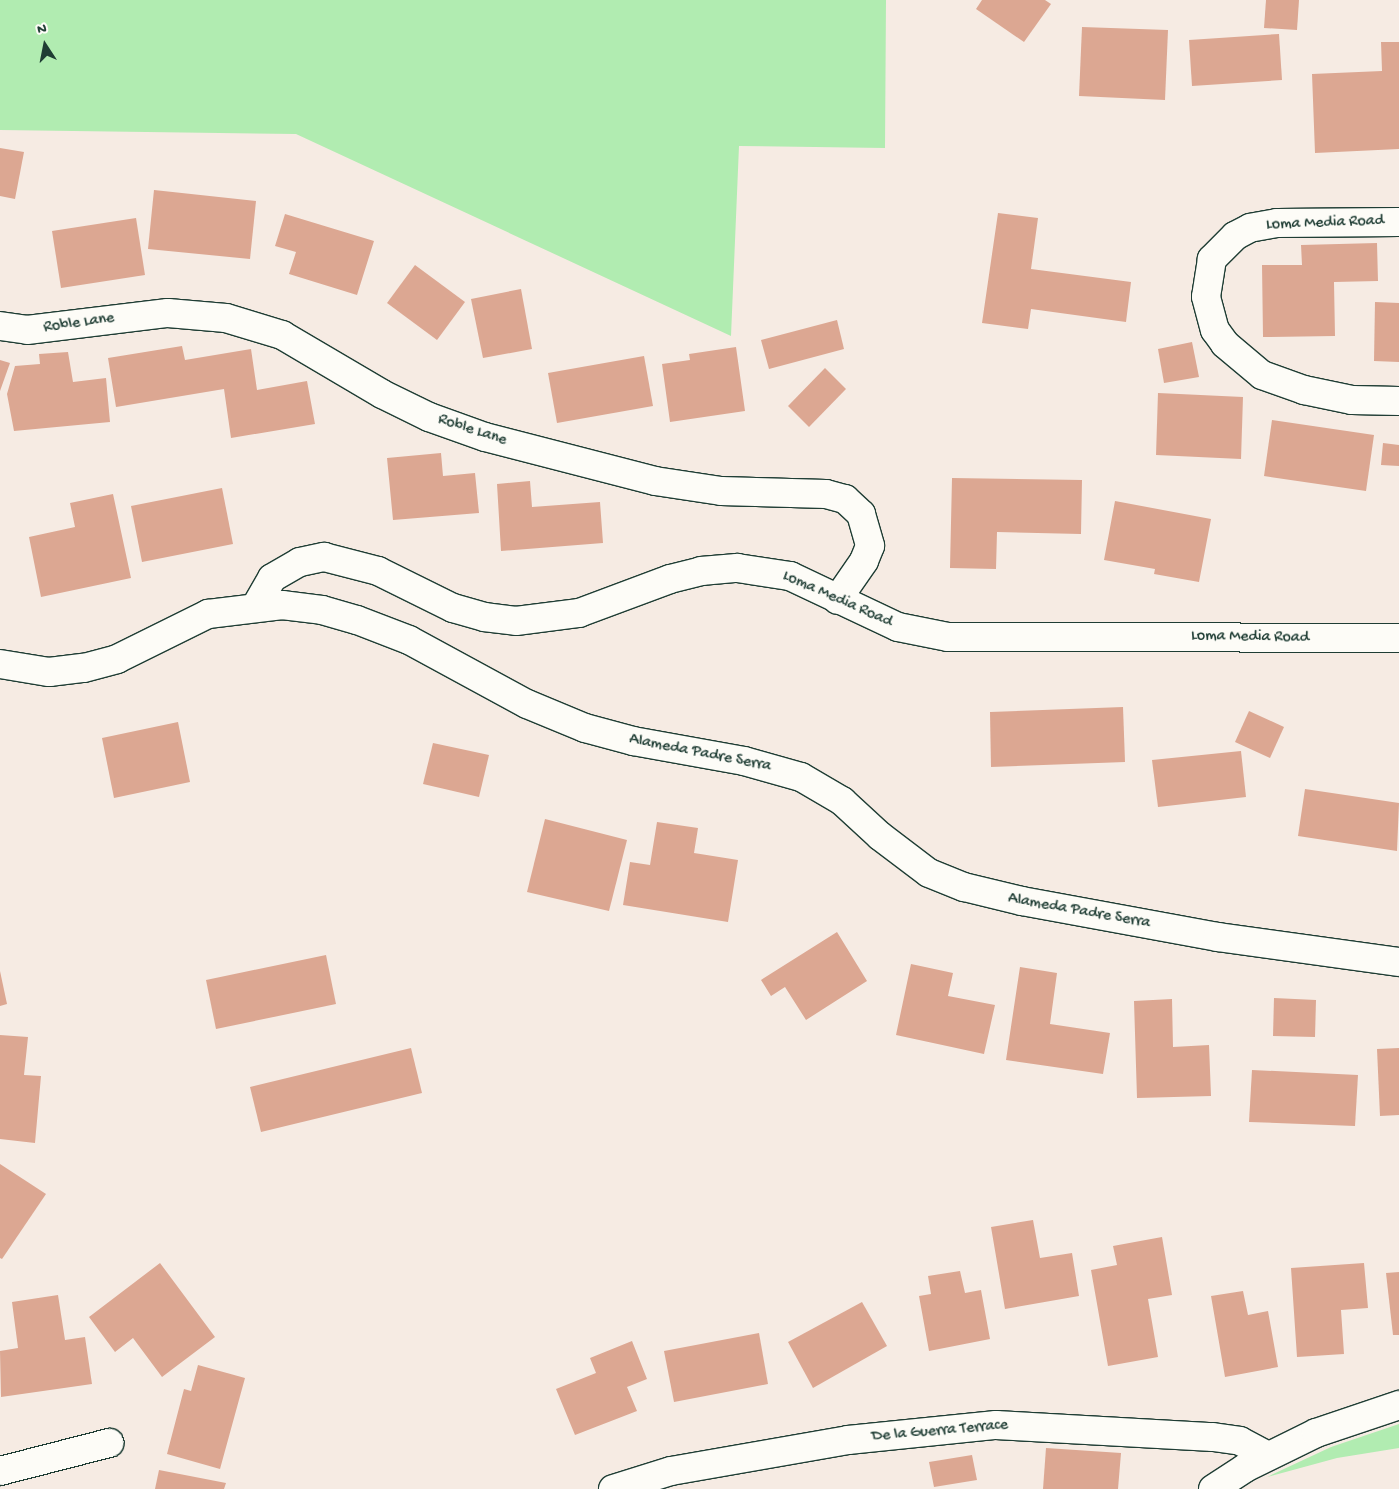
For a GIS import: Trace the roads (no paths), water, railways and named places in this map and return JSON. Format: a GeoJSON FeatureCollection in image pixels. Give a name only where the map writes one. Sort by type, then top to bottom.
{"type":"FeatureCollection","features":[{"type":"Feature","properties":{"kind":"street","name":"Loma Media Road"},"geometry":{"type":"LineString","coordinates":[[1399,222],[1277,223],[1250,228],[1235,236],[1212,259],[1206,297],[1215,330],[1225,344],[1262,375],[1304,390],[1352,400],[1399,401]]}},
{"type":"Feature","properties":{"kind":"street","name":"Roble Lane"},"geometry":{"type":"LineString","coordinates":[[0,326],[27,330],[168,313],[226,318],[282,335],[382,394],[429,417],[485,437],[655,482],[721,491],[826,494],[845,499],[861,514],[870,546],[864,561],[837,600]]}},
{"type":"Feature","properties":{"kind":"street","name":"Loma Media Road"},"geometry":{"type":"LineString","coordinates":[[256,606],[272,578],[300,562],[324,557],[378,571],[453,608],[484,617],[516,621],[579,613],[670,579],[701,571],[737,568],[790,576],[837,600],[898,627],[948,637],[1399,638]]}},
{"type":"Feature","properties":{"kind":"street","name":"Alameda Padre Serra"},"geometry":{"type":"LineString","coordinates":[[0,664],[49,672],[84,668],[117,659],[208,614],[256,606],[294,605],[357,620],[409,640],[527,704],[585,728],[634,740],[744,761],[801,777],[842,801],[880,836],[929,873],[964,887],[1022,901],[1218,937],[1399,962]]}},
{"type":"Feature","properties":{"kind":"street"},"geometry":{"type":"LineString","coordinates":[[1213,1489],[1268,1456],[1347,1420],[1399,1405]]}},
{"type":"Feature","properties":{"kind":"street","name":"De la Guerra Terrace"},"geometry":{"type":"LineString","coordinates":[[613,1489],[671,1471],[848,1440],[996,1425],[1213,1437],[1240,1441],[1268,1456]]}},
{"type":"Feature","properties":{"kind":"street"},"geometry":{"type":"LineString","coordinates":[[0,1471],[108,1444]]}}]}
